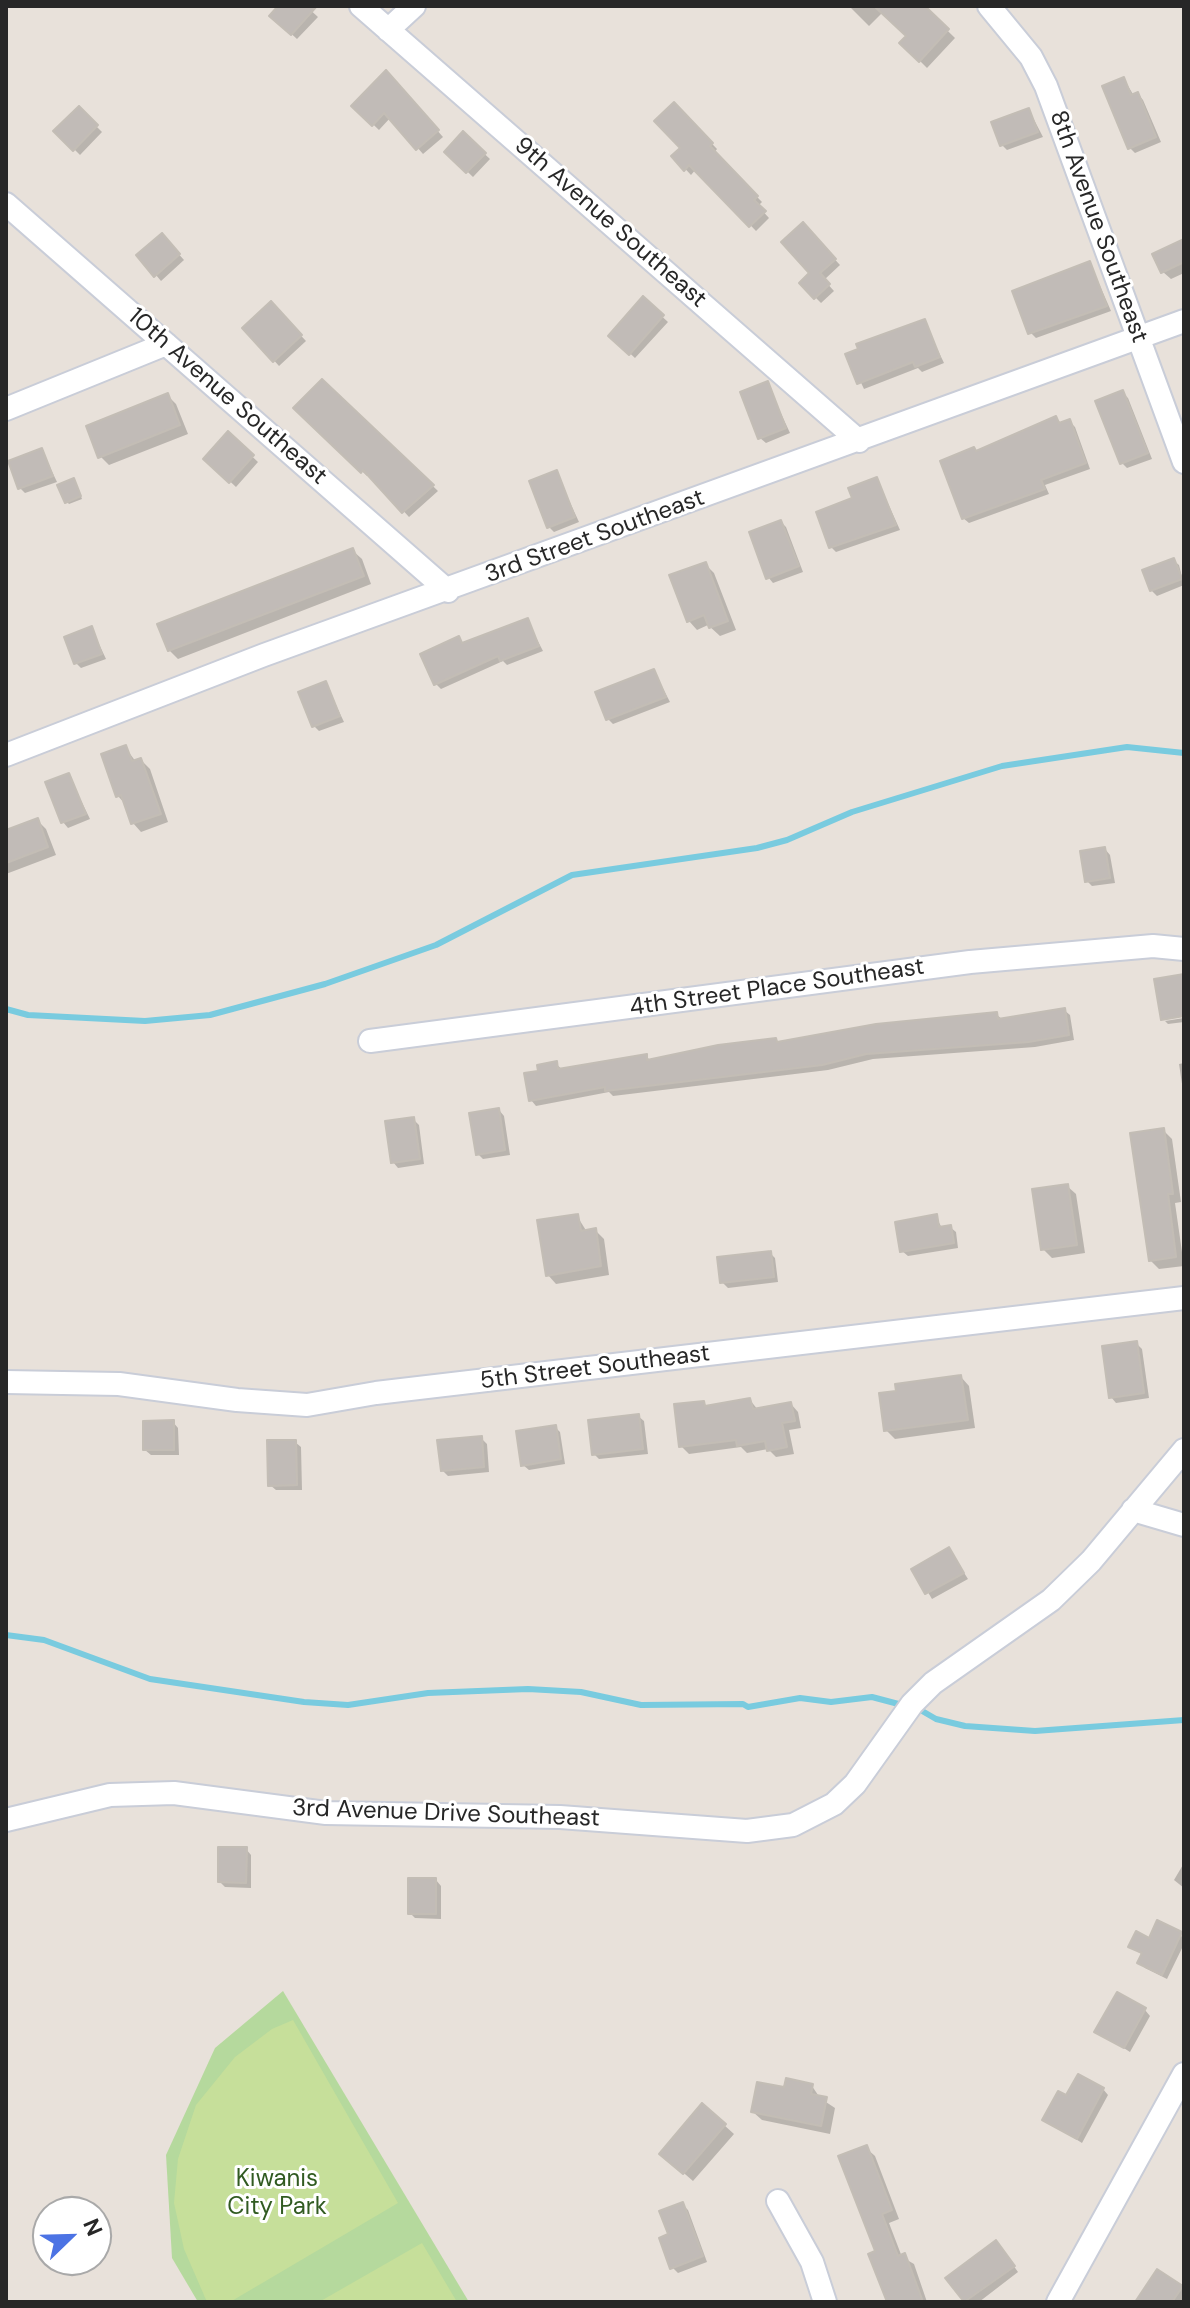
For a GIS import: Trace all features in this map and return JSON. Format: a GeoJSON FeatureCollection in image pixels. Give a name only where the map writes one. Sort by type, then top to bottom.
{"type":"FeatureCollection","features":[{"type":"Feature","properties":{"kind":"street","name":"9th Avenue Southeast"},"geometry":{"type":"LineString","coordinates":[[361,6],[859,441]]}},
{"type":"Feature","properties":{"kind":"street"},"geometry":{"type":"LineString","coordinates":[[388,30],[414,6]]}},
{"type":"Feature","properties":{"kind":"street","name":"8th Avenue Southeast"},"geometry":{"type":"LineString","coordinates":[[989,6],[1031,57],[1046,86],[1184,462]]}},
{"type":"Feature","properties":{"kind":"street","name":"10th Avenue Southeast"},"geometry":{"type":"LineString","coordinates":[[6,204],[448,591]]}},
{"type":"Feature","properties":{"kind":"street","name":"3rd Street Southeast"},"geometry":{"type":"LineString","coordinates":[[6,755],[264,655],[448,591],[1184,321]]}},
{"type":"Feature","properties":{"kind":"street"},"geometry":{"type":"LineString","coordinates":[[6,409],[166,344]]}},
{"type":"Feature","properties":{"kind":"street","name":"4th Street Place Southeast"},"geometry":{"type":"LineString","coordinates":[[370,1041],[970,962],[1153,946],[1184,949]]}},
{"type":"Feature","properties":{"kind":"street","name":"5th Street Southeast"},"geometry":{"type":"LineString","coordinates":[[6,1382],[119,1384],[237,1400],[307,1405],[376,1393],[1184,1298]]}},
{"type":"Feature","properties":{"kind":"street"},"geometry":{"type":"LineString","coordinates":[[1184,1450],[1133,1510],[1184,1525]]}},
{"type":"Feature","properties":{"kind":"street","name":"3rd Avenue Drive Southeast"},"geometry":{"type":"LineString","coordinates":[[6,1820],[110,1795],[174,1793],[326,1813],[560,1817],[747,1831],[793,1825],[834,1804],[868,1767],[912,1704],[933,1683],[1051,1600],[1091,1561],[1133,1510]]}},
{"type":"Feature","properties":{"kind":"street"},"geometry":{"type":"LineString","coordinates":[[1058,2302],[1184,2074]]}},
{"type":"Feature","properties":{"kind":"street"},"geometry":{"type":"LineString","coordinates":[[778,2201],[812,2262],[825,2302]]}},
{"type":"Feature","properties":{"kind":"green space","name":"Kiwanis City Park"},"geometry":{"type":"Polygon","coordinates":[[[283,1991],[469,2302],[198,2302],[172,2258],[166,2155],[215,2048],[283,1991]]]}},
{"type":"Feature","properties":{"kind":"green space","name":"Kiwanis City Park"},"geometry":{"type":"Polygon","coordinates":[[[293,2020],[398,2203],[230,2302],[207,2302],[184,2249],[174,2203],[178,2159],[196,2105],[235,2057],[272,2029],[293,2020]]]}},
{"type":"Feature","properties":{"kind":"green space"},"geometry":{"type":"Polygon","coordinates":[[[422,2243],[457,2302],[319,2302],[422,2243]]]}},
{"type":"Feature","properties":{"kind":"building"},"geometry":{"type":"Polygon","coordinates":[[[278,6],[317,6],[291,35],[269,16],[278,6]]]}},
{"type":"Feature","properties":{"kind":"building"},"geometry":{"type":"Polygon","coordinates":[[[874,6],[925,6],[949,29],[919,62],[899,43],[906,36],[874,6]]]}},
{"type":"Feature","properties":{"kind":"building"},"geometry":{"type":"Polygon","coordinates":[[[386,70],[439,130],[416,150],[384,113],[372,126],[351,106],[386,70]]]}},
{"type":"Feature","properties":{"kind":"building"},"geometry":{"type":"Polygon","coordinates":[[[1124,77],[1131,95],[1138,92],[1156,137],[1128,149],[1102,86],[1124,77]]]}},
{"type":"Feature","properties":{"kind":"building"},"geometry":{"type":"Polygon","coordinates":[[[674,102],[713,143],[710,146],[758,196],[754,200],[766,211],[749,227],[689,165],[684,171],[671,156],[680,148],[654,121],[674,102]]]}},
{"type":"Feature","properties":{"kind":"building"},"geometry":{"type":"Polygon","coordinates":[[[79,106],[98,125],[73,151],[53,131],[79,106]]]}},
{"type":"Feature","properties":{"kind":"building"},"geometry":{"type":"Polygon","coordinates":[[[1029,108],[1038,132],[1000,146],[991,122],[1029,108]]]}},
{"type":"Feature","properties":{"kind":"building"},"geometry":{"type":"Polygon","coordinates":[[[463,131],[486,153],[466,173],[444,152],[463,131]]]}},
{"type":"Feature","properties":{"kind":"building"},"geometry":{"type":"Polygon","coordinates":[[[803,222],[836,259],[820,273],[830,284],[814,299],[799,283],[809,273],[781,242],[803,222]]]}},
{"type":"Feature","properties":{"kind":"building"},"geometry":{"type":"Polygon","coordinates":[[[162,233],[180,254],[154,277],[136,255],[162,233]]]}},
{"type":"Feature","properties":{"kind":"building"},"geometry":{"type":"Polygon","coordinates":[[[1184,239],[1184,262],[1161,273],[1152,254],[1184,239]]]}},
{"type":"Feature","properties":{"kind":"building"},"geometry":{"type":"Polygon","coordinates":[[[1090,261],[1107,306],[1028,334],[1012,291],[1090,261]]]}},
{"type":"Feature","properties":{"kind":"building"},"geometry":{"type":"Polygon","coordinates":[[[643,296],[664,315],[629,355],[608,336],[643,296]]]}},
{"type":"Feature","properties":{"kind":"building"},"geometry":{"type":"Polygon","coordinates":[[[271,301],[302,335],[273,362],[242,328],[271,301]]]}},
{"type":"Feature","properties":{"kind":"building"},"geometry":{"type":"Polygon","coordinates":[[[925,319],[940,357],[915,367],[913,362],[857,384],[845,354],[858,349],[856,344],[925,319]]]}},
{"type":"Feature","properties":{"kind":"building"},"geometry":{"type":"Polygon","coordinates":[[[322,379],[434,485],[402,513],[363,470],[361,473],[293,408],[322,379]]]}},
{"type":"Feature","properties":{"kind":"building"},"geometry":{"type":"Polygon","coordinates":[[[768,381],[786,428],[758,439],[740,392],[768,381]]]}},
{"type":"Feature","properties":{"kind":"building"},"geometry":{"type":"Polygon","coordinates":[[[1123,390],[1148,453],[1120,464],[1095,401],[1123,390]]]}},
{"type":"Feature","properties":{"kind":"building"},"geometry":{"type":"Polygon","coordinates":[[[168,393],[180,425],[98,458],[86,426],[168,393]]]}},
{"type":"Feature","properties":{"kind":"building"},"geometry":{"type":"Polygon","coordinates":[[[1056,416],[1059,423],[1070,419],[1086,463],[1041,480],[1045,489],[962,519],[940,461],[974,447],[976,451],[1056,416]]]}},
{"type":"Feature","properties":{"kind":"building"},"geometry":{"type":"Polygon","coordinates":[[[228,431],[254,455],[229,483],[203,459],[228,431]]]}},
{"type":"Feature","properties":{"kind":"building"},"geometry":{"type":"Polygon","coordinates":[[[42,448],[53,476],[18,489],[8,461],[42,448]]]}},
{"type":"Feature","properties":{"kind":"building"},"geometry":{"type":"Polygon","coordinates":[[[557,470],[575,517],[547,528],[529,481],[557,470]]]}},
{"type":"Feature","properties":{"kind":"building"},"geometry":{"type":"Polygon","coordinates":[[[877,477],[896,525],[829,548],[816,512],[852,498],[848,488],[877,477]]]}},
{"type":"Feature","properties":{"kind":"building"},"geometry":{"type":"Polygon","coordinates":[[[74,478],[81,496],[65,503],[57,485],[74,478]]]}},
{"type":"Feature","properties":{"kind":"building"},"geometry":{"type":"Polygon","coordinates":[[[781,520],[799,566],[766,579],[749,532],[781,520]]]}},
{"type":"Feature","properties":{"kind":"building"},"geometry":{"type":"Polygon","coordinates":[[[353,548],[364,576],[168,651],[157,624],[353,548]]]}},
{"type":"Feature","properties":{"kind":"building"},"geometry":{"type":"Polygon","coordinates":[[[1174,558],[1182,579],[1150,591],[1142,570],[1174,558]]]}},
{"type":"Feature","properties":{"kind":"building"},"geometry":{"type":"Polygon","coordinates":[[[706,562],[728,621],[709,628],[704,615],[687,622],[669,575],[706,562]]]}},
{"type":"Feature","properties":{"kind":"building"},"geometry":{"type":"Polygon","coordinates":[[[528,618],[539,646],[500,661],[498,656],[434,685],[420,654],[459,636],[462,643],[528,618]]]}},
{"type":"Feature","properties":{"kind":"building"},"geometry":{"type":"Polygon","coordinates":[[[92,626],[102,654],[74,664],[64,637],[92,626]]]}},
{"type":"Feature","properties":{"kind":"building"},"geometry":{"type":"Polygon","coordinates":[[[654,669],[666,697],[606,720],[595,692],[654,669]]]}},
{"type":"Feature","properties":{"kind":"building"},"geometry":{"type":"Polygon","coordinates":[[[326,681],[340,716],[312,727],[298,692],[326,681]]]}},
{"type":"Feature","properties":{"kind":"building"},"geometry":{"type":"Polygon","coordinates":[[[126,745],[132,761],[141,758],[161,814],[131,824],[121,795],[116,797],[101,754],[126,745]]]}},
{"type":"Feature","properties":{"kind":"building"},"geometry":{"type":"Polygon","coordinates":[[[69,773],[86,814],[61,823],[45,782],[69,773]]]}},
{"type":"Feature","properties":{"kind":"building"},"geometry":{"type":"Polygon","coordinates":[[[38,818],[48,847],[6,863],[6,830],[38,818]]]}},
{"type":"Feature","properties":{"kind":"building"},"geometry":{"type":"Polygon","coordinates":[[[1105,847],[1110,878],[1085,882],[1080,851],[1105,847]]]}},
{"type":"Feature","properties":{"kind":"building"},"geometry":{"type":"Polygon","coordinates":[[[1184,974],[1184,1016],[1161,1020],[1154,979],[1184,974]]]}},
{"type":"Feature","properties":{"kind":"building"},"geometry":{"type":"Polygon","coordinates":[[[1065,1008],[1069,1035],[1028,1042],[866,1054],[822,1065],[605,1091],[605,1087],[529,1101],[524,1073],[538,1071],[537,1065],[557,1061],[558,1069],[647,1054],[647,1060],[718,1045],[776,1038],[777,1042],[876,1024],[997,1012],[998,1019],[1065,1008]]]}},
{"type":"Feature","properties":{"kind":"building"},"geometry":{"type":"Polygon","coordinates":[[[499,1108],[505,1150],[476,1155],[469,1113],[499,1108]]]}},
{"type":"Feature","properties":{"kind":"building"},"geometry":{"type":"Polygon","coordinates":[[[414,1117],[420,1159],[391,1163],[385,1121],[414,1117]]]}},
{"type":"Feature","properties":{"kind":"building"},"geometry":{"type":"Polygon","coordinates":[[[1164,1128],[1173,1194],[1168,1194],[1176,1257],[1149,1261],[1130,1133],[1164,1128]]]}},
{"type":"Feature","properties":{"kind":"building"},"geometry":{"type":"Polygon","coordinates":[[[1068,1184],[1077,1245],[1041,1250],[1032,1189],[1068,1184]]]}},
{"type":"Feature","properties":{"kind":"building"},"geometry":{"type":"Polygon","coordinates":[[[578,1214],[581,1231],[596,1228],[601,1266],[546,1276],[537,1220],[578,1214]]]}},
{"type":"Feature","properties":{"kind":"building"},"geometry":{"type":"Polygon","coordinates":[[[937,1214],[939,1227],[951,1225],[954,1243],[900,1252],[895,1222],[937,1214]]]}},
{"type":"Feature","properties":{"kind":"building"},"geometry":{"type":"Polygon","coordinates":[[[771,1251],[774,1277],[720,1283],[717,1257],[771,1251]]]}},
{"type":"Feature","properties":{"kind":"building"},"geometry":{"type":"Polygon","coordinates":[[[1137,1341],[1144,1393],[1109,1398],[1102,1346],[1137,1341]]]}},
{"type":"Feature","properties":{"kind":"building"},"geometry":{"type":"Polygon","coordinates":[[[961,1375],[968,1420],[884,1431],[879,1393],[896,1391],[895,1384],[961,1375]]]}},
{"type":"Feature","properties":{"kind":"building"},"geometry":{"type":"Polygon","coordinates":[[[750,1398],[753,1409],[791,1402],[795,1421],[782,1423],[787,1447],[767,1451],[765,1441],[737,1446],[736,1440],[679,1447],[674,1404],[704,1401],[705,1406],[750,1398]]]}},
{"type":"Feature","properties":{"kind":"building"},"geometry":{"type":"Polygon","coordinates":[[[639,1414],[643,1449],[592,1455],[588,1420],[639,1414]]]}},
{"type":"Feature","properties":{"kind":"building"},"geometry":{"type":"Polygon","coordinates":[[[174,1420],[174,1450],[143,1450],[143,1421],[174,1420]]]}},
{"type":"Feature","properties":{"kind":"building"},"geometry":{"type":"Polygon","coordinates":[[[556,1425],[561,1459],[521,1466],[516,1431],[556,1425]]]}},
{"type":"Feature","properties":{"kind":"building"},"geometry":{"type":"Polygon","coordinates":[[[482,1436],[484,1467],[441,1471],[437,1440],[482,1436]]]}},
{"type":"Feature","properties":{"kind":"building"},"geometry":{"type":"Polygon","coordinates":[[[267,1440],[296,1440],[297,1485],[268,1486],[267,1440]]]}},
{"type":"Feature","properties":{"kind":"building"},"geometry":{"type":"Polygon","coordinates":[[[949,1547],[964,1573],[925,1594],[911,1569],[949,1547]]]}},
{"type":"Feature","properties":{"kind":"building"},"geometry":{"type":"Polygon","coordinates":[[[218,1847],[247,1847],[246,1883],[218,1882],[218,1847]]]}},
{"type":"Feature","properties":{"kind":"building"},"geometry":{"type":"Polygon","coordinates":[[[408,1878],[436,1878],[436,1914],[408,1914],[408,1878]]]}},
{"type":"Feature","properties":{"kind":"building"},"geometry":{"type":"Polygon","coordinates":[[[1157,1920],[1182,1932],[1162,1975],[1137,1963],[1142,1953],[1128,1947],[1136,1931],[1149,1938],[1157,1920]]]}},
{"type":"Feature","properties":{"kind":"building"},"geometry":{"type":"Polygon","coordinates":[[[1117,1992],[1146,2008],[1124,2048],[1094,2032],[1117,1992]]]}},
{"type":"Feature","properties":{"kind":"building"},"geometry":{"type":"Polygon","coordinates":[[[1078,2074],[1104,2088],[1077,2139],[1042,2120],[1058,2091],[1066,2095],[1078,2074]]]}},
{"type":"Feature","properties":{"kind":"building"},"geometry":{"type":"Polygon","coordinates":[[[786,2078],[813,2084],[811,2094],[827,2097],[821,2126],[751,2112],[757,2082],[784,2087],[786,2078]]]}},
{"type":"Feature","properties":{"kind":"building"},"geometry":{"type":"Polygon","coordinates":[[[702,2103],[726,2124],[683,2174],[659,2154],[702,2103]]]}},
{"type":"Feature","properties":{"kind":"building"},"geometry":{"type":"Polygon","coordinates":[[[867,2145],[892,2210],[882,2214],[898,2256],[905,2253],[923,2302],[887,2302],[868,2254],[875,2251],[838,2156],[867,2145]]]}},
{"type":"Feature","properties":{"kind":"building"},"geometry":{"type":"Polygon","coordinates":[[[683,2202],[703,2256],[670,2269],[659,2238],[668,2234],[659,2211],[683,2202]]]}},
{"type":"Feature","properties":{"kind":"building"},"geometry":{"type":"Polygon","coordinates":[[[996,2240],[1015,2266],[964,2302],[945,2278],[996,2240]]]}},
{"type":"Feature","properties":{"kind":"building"},"geometry":{"type":"Polygon","coordinates":[[[1157,2269],[1183,2286],[1172,2302],[1135,2302],[1157,2269]]]}},
{"type":"Feature","properties":{"kind":"waterway"},"geometry":{"type":"LineString","coordinates":[[6,1009],[28,1015],[145,1021],[210,1015],[325,984],[436,945],[572,875],[757,848],[787,840],[852,812],[1002,766],[1127,747],[1184,753]]}},
{"type":"Feature","properties":{"kind":"waterway"},"geometry":{"type":"LineString","coordinates":[[6,1635],[44,1640],[150,1679],[304,1702],[348,1705],[428,1693],[528,1689],[581,1692],[641,1705],[743,1704],[748,1707],[800,1698],[831,1702],[872,1697],[906,1706]]}},
{"type":"Feature","properties":{"kind":"waterway"},"geometry":{"type":"LineString","coordinates":[[917,1708],[936,1719],[965,1726],[1035,1731],[1184,1720]]}}]}
